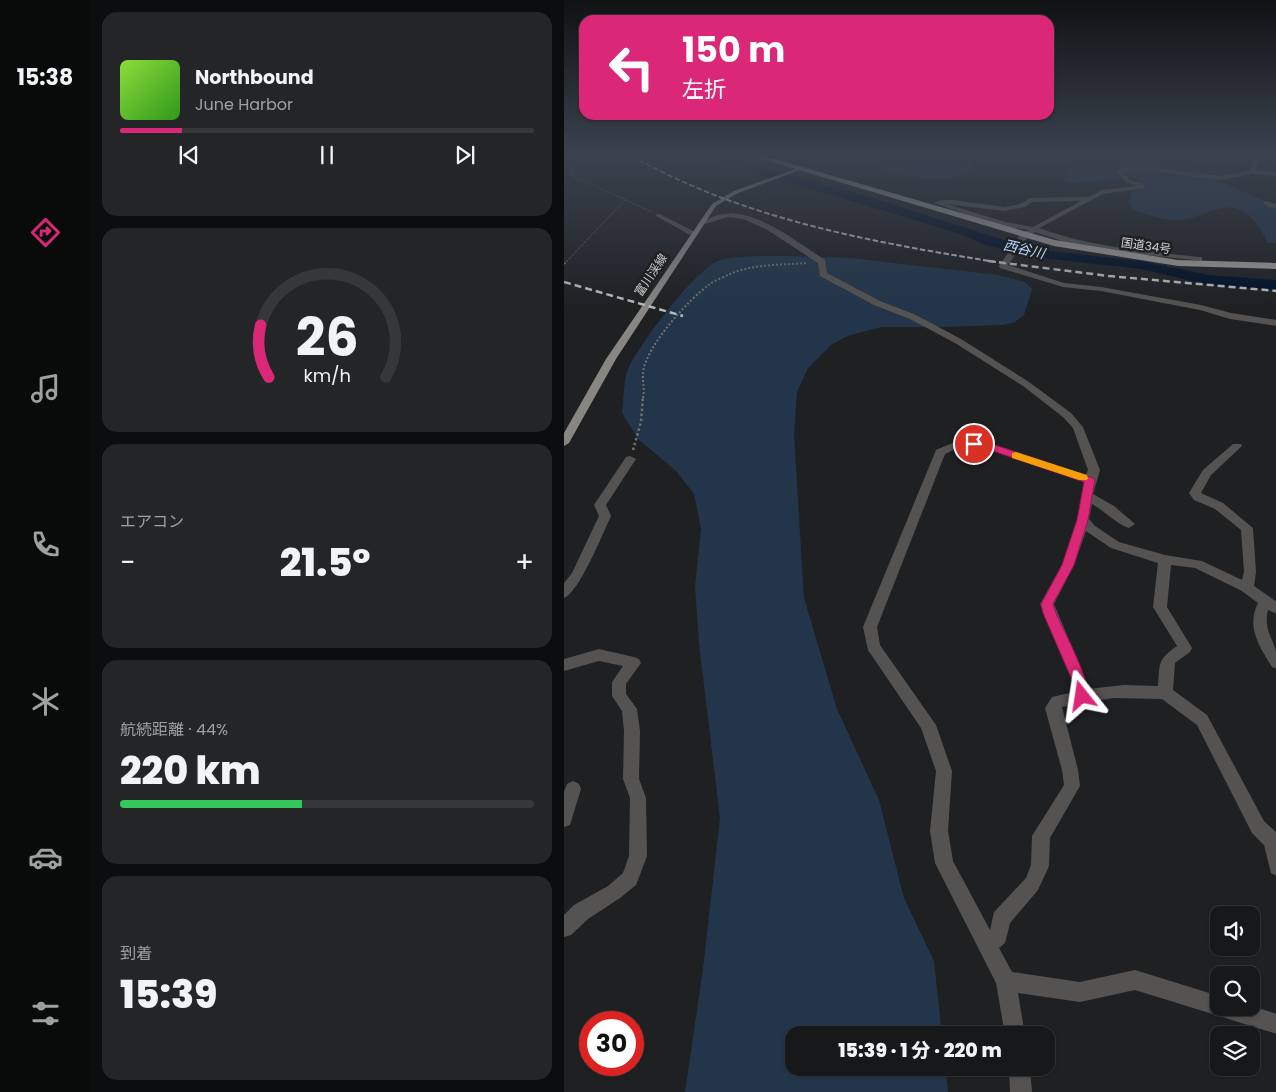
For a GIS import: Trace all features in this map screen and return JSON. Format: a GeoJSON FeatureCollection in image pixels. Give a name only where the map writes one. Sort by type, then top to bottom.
{"type":"FeatureCollection","features":[{"type":"Feature","properties":{"kind":"highway","name":"国道34号"},"geometry":{"type":"LineString","coordinates":[[927,207],[1024,236],[1102,252],[1178,263],[1276,266]]}},
{"type":"Feature","properties":{"kind":"main road","name":"富川渓線"},"geometry":{"type":"LineString","coordinates":[[564,443],[611,359],[664,277],[713,207]]}},
{"type":"Feature","properties":{"kind":"street"},"geometry":{"type":"LineString","coordinates":[[950,207],[1004,224],[1034,229],[1052,236],[1085,244],[1199,259]]}},
{"type":"Feature","properties":{"kind":"street"},"geometry":{"type":"LineString","coordinates":[[991,207],[1012,210],[1023,207]]}},
{"type":"Feature","properties":{"kind":"street"},"geometry":{"type":"LineString","coordinates":[[1075,207],[1024,236],[1003,266],[1063,285],[1101,289],[1201,308],[1230,316],[1276,323]]}},
{"type":"Feature","properties":{"kind":"street"},"geometry":{"type":"LineString","coordinates":[[702,223],[735,214],[757,222],[822,262],[823,274],[958,341],[1026,384],[1067,414],[1078,427],[1094,470],[1090,480],[1083,520],[1068,565],[1047,604],[1079,680],[1082,696]]}},
{"type":"Feature","properties":{"kind":"street"},"geometry":{"type":"LineString","coordinates":[[658,215],[695,234]]}},
{"type":"Feature","properties":{"kind":"street"},"geometry":{"type":"LineString","coordinates":[[1014,1026],[1006,980],[944,864],[939,831],[944,771],[928,725],[873,646],[870,627],[940,452],[955,445],[989,446],[1090,480]]}},
{"type":"Feature","properties":{"kind":"street"},"geometry":{"type":"LineString","coordinates":[[1237,446],[1207,474],[1195,493],[1198,497],[1219,506],[1247,528],[1250,572],[1247,588]]}},
{"type":"Feature","properties":{"kind":"street"},"geometry":{"type":"LineString","coordinates":[[564,593],[577,575],[605,516],[600,505],[630,459]]}},
{"type":"Feature","properties":{"kind":"street"},"geometry":{"type":"LineString","coordinates":[[1087,496],[1110,509],[1129,524]]}},
{"type":"Feature","properties":{"kind":"street"},"geometry":{"type":"LineString","coordinates":[[1083,520],[1092,529],[1115,545],[1165,560],[1197,564],[1247,588],[1271,605],[1258,613],[1259,630],[1276,663]]}},
{"type":"Feature","properties":{"kind":"street"},"geometry":{"type":"LineString","coordinates":[[1165,560],[1160,607],[1185,648],[1168,660],[1165,693]]}},
{"type":"Feature","properties":{"kind":"street"},"geometry":{"type":"LineString","coordinates":[[564,664],[599,655],[634,663],[619,682],[619,696],[629,709],[632,731],[631,779],[638,798],[640,823],[638,856],[630,879],[614,892],[581,912],[564,928]]}},
{"type":"Feature","properties":{"kind":"street"},"geometry":{"type":"LineString","coordinates":[[988,946],[998,936],[1000,919],[1032,884],[1040,866],[1041,836],[1072,786],[1070,770],[1053,708],[1057,702],[1115,690],[1144,690],[1165,693],[1202,720],[1258,827],[1272,841],[1276,867]]}},
{"type":"Feature","properties":{"kind":"street"},"geometry":{"type":"LineString","coordinates":[[564,819],[573,789]]}},
{"type":"Feature","properties":{"kind":"street"},"geometry":{"type":"LineString","coordinates":[[1006,980],[1080,992],[1135,980],[1210,1003]]}},
{"type":"Feature","properties":{"kind":"street"},"geometry":{"type":"LineString","coordinates":[[1250,1016],[1276,1024]]}},
{"type":"Feature","properties":{"kind":"street"},"geometry":{"type":"LineString","coordinates":[[1020,1076],[1021,1092]]}},
{"type":"Feature","properties":{"kind":"path"},"geometry":{"type":"LineString","coordinates":[[564,264],[618,207]]}},
{"type":"Feature","properties":{"kind":"path"},"geometry":{"type":"LineString","coordinates":[[640,207],[658,215]]}},
{"type":"Feature","properties":{"kind":"path"},"geometry":{"type":"LineString","coordinates":[[630,459],[641,422],[640,404],[646,389],[643,372],[656,342],[674,320],[710,284],[732,273],[767,266],[822,262]]}},
{"type":"Feature","properties":{"kind":"shaded area"},"geometry":{"type":"Polygon","coordinates":[[[1131,207],[1276,207],[1276,243],[1268,243],[1251,217],[1238,209],[1222,208],[1181,220],[1163,219],[1132,210],[1131,207]]]}},
{"type":"Feature","properties":{"kind":"shaded area"},"geometry":{"type":"Polygon","coordinates":[[[749,256],[850,258],[998,275],[1025,282],[1032,289],[1024,315],[1015,322],[1003,325],[882,327],[850,335],[832,344],[808,368],[797,392],[794,435],[804,598],[837,709],[879,800],[904,898],[934,961],[941,1026],[785,1026],[785,1076],[947,1076],[948,1092],[685,1092],[703,969],[720,818],[699,644],[695,586],[701,529],[694,494],[676,471],[638,439],[622,413],[625,383],[629,367],[667,310],[704,270],[714,263],[720,260],[749,256]]]}},
{"type":"Feature","properties":{"kind":"waterway","name":"西谷川"},"geometry":{"type":"LineString","coordinates":[[887,207],[968,232],[988,241],[1031,253],[1141,265],[1209,280],[1277,285]]}},
{"type":"Feature","properties":{"kind":"railway"},"geometry":{"type":"LineString","coordinates":[[749,207],[809,225],[855,236],[996,262]]}},
{"type":"Feature","properties":{"kind":"railway"},"geometry":{"type":"LineString","coordinates":[[988,261],[996,262]]}},
{"type":"Feature","properties":{"kind":"railway"},"geometry":{"type":"LineString","coordinates":[[996,262],[1109,276],[1277,291]]}},
{"type":"Feature","properties":{"kind":"railway"},"geometry":{"type":"LineString","coordinates":[[564,282],[683,316]]}},
{"type":"Feature","properties":{"kind":"slow traffic"},"geometry":{"type":"LineString","coordinates":[[1016,455],[1083,478]]}},
{"type":"Feature","properties":{"kind":"route"},"geometry":{"type":"LineString","coordinates":[[974,444],[989,446],[1090,480],[1083,520],[1068,565],[1047,604],[1079,680],[1082,696]]}}]}
